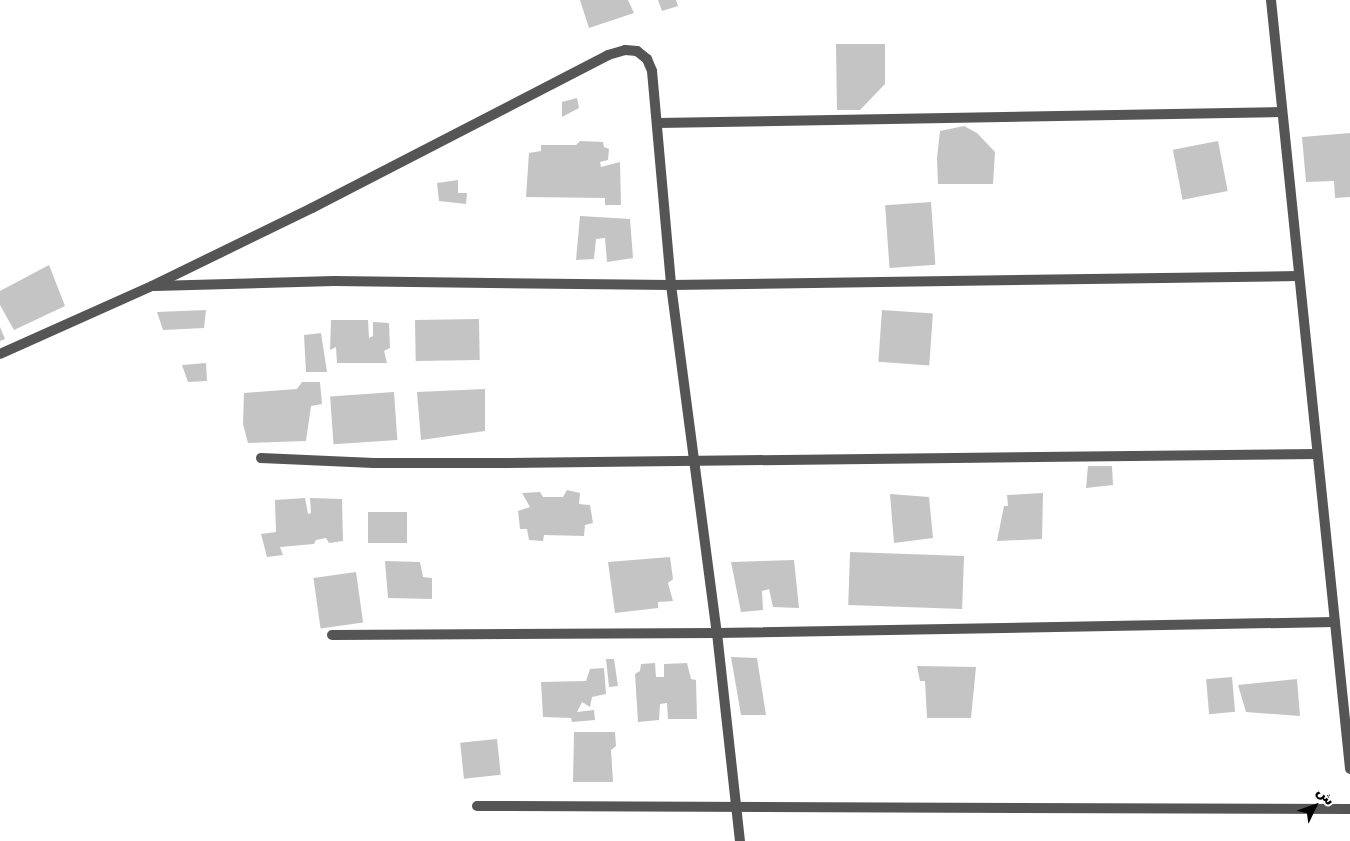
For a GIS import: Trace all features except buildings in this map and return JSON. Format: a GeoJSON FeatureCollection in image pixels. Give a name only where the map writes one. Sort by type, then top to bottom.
{"type":"FeatureCollection","features":[{"type":"Feature","properties":{"kind":"street"},"geometry":{"type":"LineString","coordinates":[[1271,0],[1350,770]]}},
{"type":"Feature","properties":{"kind":"street"},"geometry":{"type":"LineString","coordinates":[[0,354],[152,286],[312,208],[608,55],[625,50],[637,52],[647,59],[652,72],[671,285],[717,633],[740,841]]}},
{"type":"Feature","properties":{"kind":"street"},"geometry":{"type":"LineString","coordinates":[[658,123],[1282,112]]}},
{"type":"Feature","properties":{"kind":"street"},"geometry":{"type":"LineString","coordinates":[[152,286],[334,282],[671,285],[1299,276]]}},
{"type":"Feature","properties":{"kind":"street"},"geometry":{"type":"LineString","coordinates":[[261,458],[374,463],[496,463],[1317,454]]}},
{"type":"Feature","properties":{"kind":"street"},"geometry":{"type":"LineString","coordinates":[[332,635],[717,633],[1335,622]]}},
{"type":"Feature","properties":{"kind":"street"},"geometry":{"type":"LineString","coordinates":[[477,806],[1350,809]]}}]}
